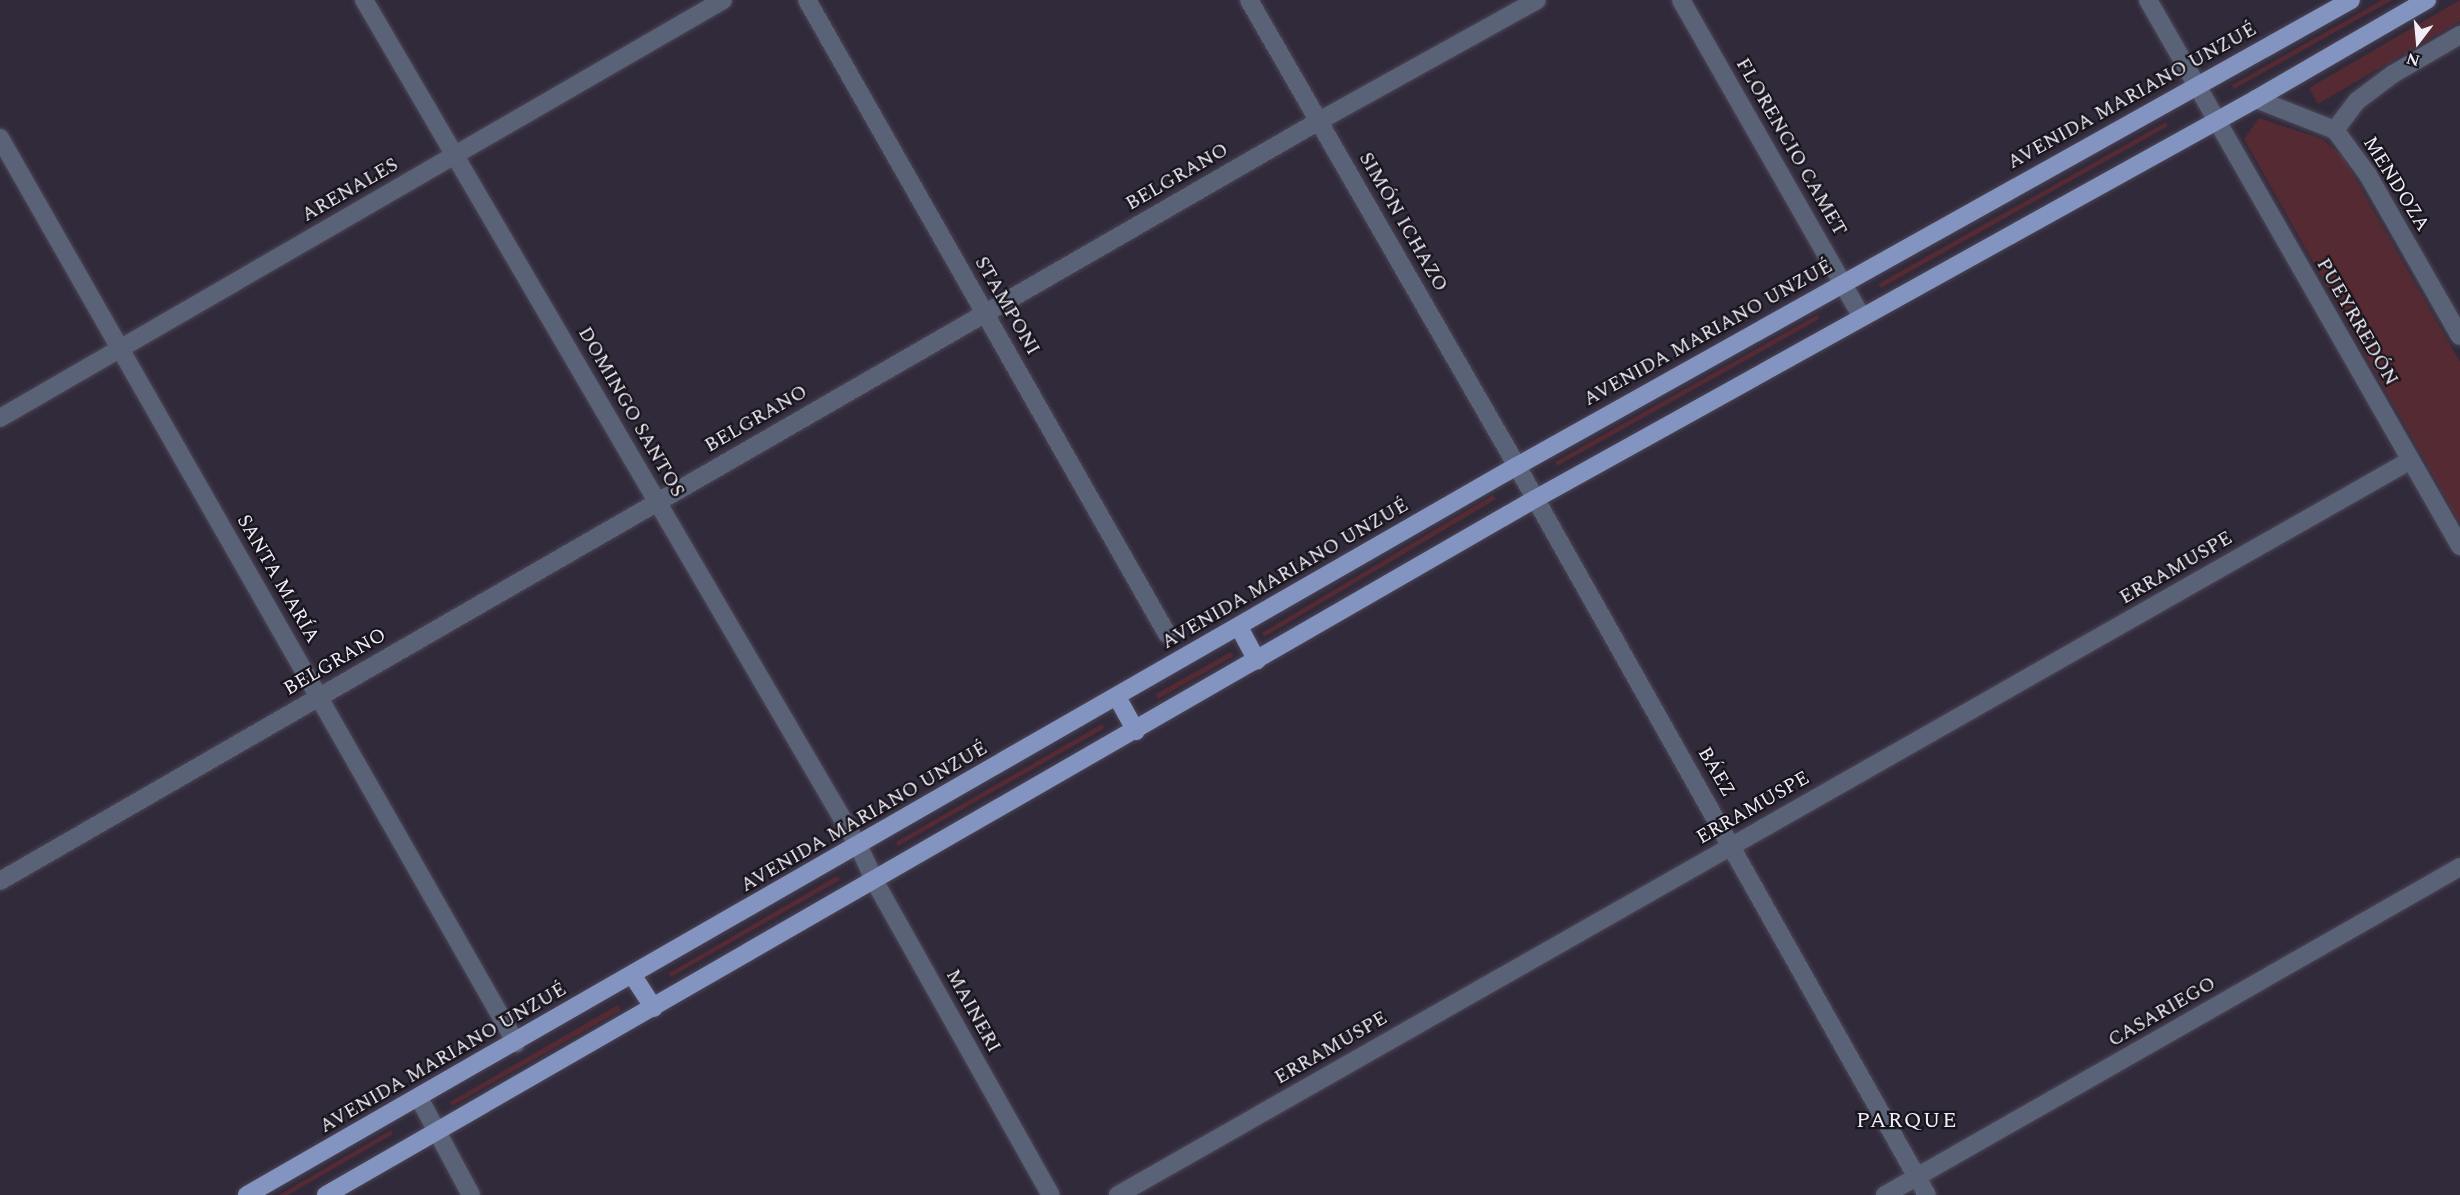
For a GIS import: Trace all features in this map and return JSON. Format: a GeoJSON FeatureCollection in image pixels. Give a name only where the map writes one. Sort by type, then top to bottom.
{"type":"FeatureCollection","features":[{"type":"Feature","properties":{"kind":"main road","name":"AVENIDA MARIANO UNZUÉ"},"geometry":{"type":"LineString","coordinates":[[247,1195],[859,847],[1517,466],[2351,0]]}},
{"type":"Feature","properties":{"kind":"main road"},"geometry":{"type":"LineString","coordinates":[[326,1195],[875,882],[1535,499],[2256,99],[2427,0]]}},
{"type":"Feature","properties":{"kind":"main road"},"geometry":{"type":"LineString","coordinates":[[1239,627],[1257,661]]}},
{"type":"Feature","properties":{"kind":"main road"},"geometry":{"type":"LineString","coordinates":[[1117,697],[1136,730]]}},
{"type":"Feature","properties":{"kind":"main road"},"geometry":{"type":"LineString","coordinates":[[633,976],[654,1008]]}},
{"type":"Feature","properties":{"kind":"street","name":"DOMINGO SANTOS"},"geometry":{"type":"LineString","coordinates":[[364,0],[859,847]]}},
{"type":"Feature","properties":{"kind":"street","name":"ARENALES"},"geometry":{"type":"LineString","coordinates":[[0,418],[723,0]]}},
{"type":"Feature","properties":{"kind":"street","name":"STAMPONI"},"geometry":{"type":"LineString","coordinates":[[807,0],[1167,634]]}},
{"type":"Feature","properties":{"kind":"street","name":"SIMÓN ICHAZO"},"geometry":{"type":"LineString","coordinates":[[1249,0],[1517,466]]}},
{"type":"Feature","properties":{"kind":"street","name":"BELGRANO"},"geometry":{"type":"LineString","coordinates":[[0,881],[1319,121],[1537,0]]}},
{"type":"Feature","properties":{"kind":"street","name":"FLORENCIO CAMET"},"geometry":{"type":"LineString","coordinates":[[1681,0],[1862,317]]}},
{"type":"Feature","properties":{"kind":"street","name":"PUEYRREDÓN"},"geometry":{"type":"LineString","coordinates":[[2148,0],[2460,546]]}},
{"type":"Feature","properties":{"kind":"street"},"geometry":{"type":"LineString","coordinates":[[2335,130],[2357,101],[2393,74],[2460,35]]}},
{"type":"Feature","properties":{"kind":"street","name":"MENDOZA"},"geometry":{"type":"LineString","coordinates":[[2256,99],[2335,130],[2368,175],[2460,336]]}},
{"type":"Feature","properties":{"kind":"street","name":"SANTA MARÍA"},"geometry":{"type":"LineString","coordinates":[[0,138],[516,1042]]}},
{"type":"Feature","properties":{"kind":"street","name":"ERRAMUSPE"},"geometry":{"type":"LineString","coordinates":[[1118,1195],[2411,460]]}},
{"type":"Feature","properties":{"kind":"street","name":"BÁEZ"},"geometry":{"type":"LineString","coordinates":[[1517,466],[1733,846],[1927,1195]]}},
{"type":"Feature","properties":{"kind":"street","name":"MAINERI"},"geometry":{"type":"LineString","coordinates":[[859,847],[875,882],[1051,1195]]}},
{"type":"Feature","properties":{"kind":"street","name":"CASARIEGO"},"geometry":{"type":"LineString","coordinates":[[1885,1195],[2460,867]]}},
{"type":"Feature","properties":{"kind":"street"},"geometry":{"type":"LineString","coordinates":[[419,1098],[471,1195]]}},
{"type":"Feature","properties":{"kind":"shaded area"},"geometry":{"type":"Polygon","coordinates":[[[2382,0],[2392,0],[2234,89],[2232,85],[2382,0]]]}},
{"type":"Feature","properties":{"kind":"shaded area"},"geometry":{"type":"Polygon","coordinates":[[[2460,0],[2460,21],[2318,104],[2309,88],[2460,0]]]}},
{"type":"Feature","properties":{"kind":"shaded area"},"geometry":{"type":"Polygon","coordinates":[[[2259,118],[2322,139],[2343,157],[2460,362],[2460,523],[2244,139],[2259,118]]]}},
{"type":"Feature","properties":{"kind":"shaded area"},"geometry":{"type":"Polygon","coordinates":[[[2166,122],[2168,126],[1881,288],[1878,284],[2166,122]]]}},
{"type":"Feature","properties":{"kind":"shaded area"},"geometry":{"type":"Polygon","coordinates":[[[1817,315],[1819,319],[1557,466],[1555,462],[1817,315]]]}},
{"type":"Feature","properties":{"kind":"shaded area"},"geometry":{"type":"Polygon","coordinates":[[[1493,495],[1496,499],[1264,637],[1262,633],[1493,495]]]}},
{"type":"Feature","properties":{"kind":"shaded area"},"geometry":{"type":"Polygon","coordinates":[[[1231,652],[1234,656],[1158,699],[1156,694],[1231,652]]]}},
{"type":"Feature","properties":{"kind":"shaded area"},"geometry":{"type":"Polygon","coordinates":[[[1102,724],[1105,728],[898,846],[896,842],[1102,724]]]}},
{"type":"Feature","properties":{"kind":"shaded area"},"geometry":{"type":"Polygon","coordinates":[[[837,876],[840,880],[671,977],[669,973],[837,876]]]}},
{"type":"Feature","properties":{"kind":"shaded area"},"geometry":{"type":"Polygon","coordinates":[[[618,1005],[621,1010],[452,1106],[450,1102],[618,1005]]]}},
{"type":"Feature","properties":{"kind":"shaded area"},"geometry":{"type":"Polygon","coordinates":[[[391,1130],[393,1134],[288,1195],[279,1195],[391,1130]]]}},
{"type":"Feature","properties":{"kind":"district","name":"PARQUE"},"geometry":{"type":"Point","coordinates":[1907,1121]}}]}
